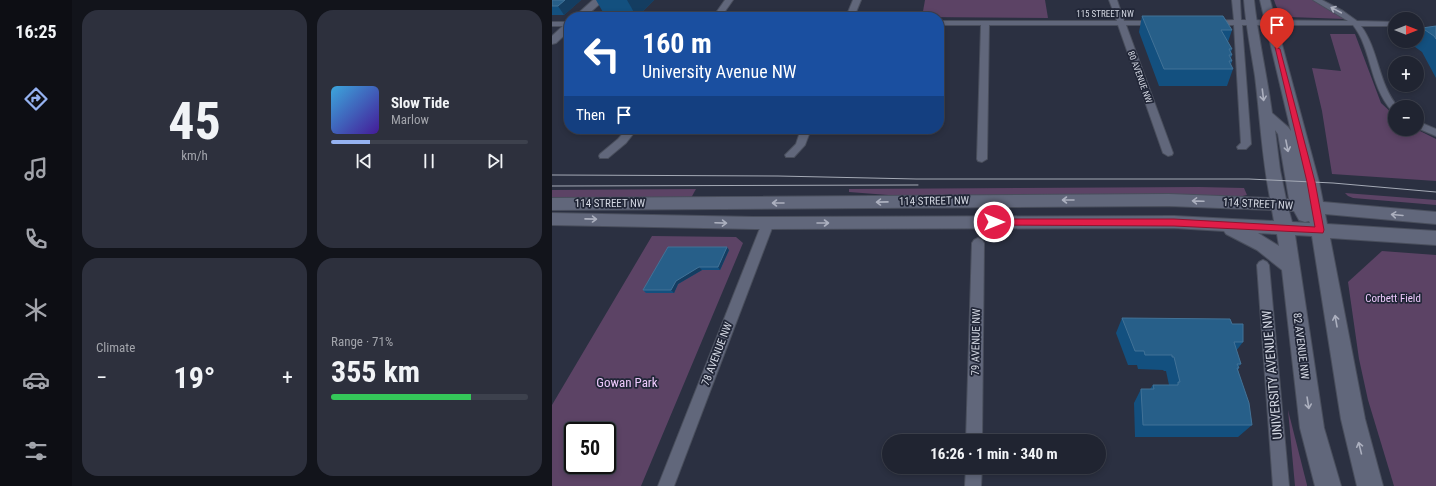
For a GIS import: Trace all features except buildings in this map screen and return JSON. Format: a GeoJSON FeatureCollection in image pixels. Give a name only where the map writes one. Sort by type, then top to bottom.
{"type":"FeatureCollection","features":[{"type":"Feature","properties":{"kind":"main road"},"geometry":{"type":"LineString","coordinates":[[1249,0],[1251,23],[1259,62],[1272,170],[1279,204]]}},
{"type":"Feature","properties":{"kind":"main road"},"geometry":{"type":"LineString","coordinates":[[1256,0],[1260,16],[1271,23]]}},
{"type":"Feature","properties":{"kind":"main road"},"geometry":{"type":"LineString","coordinates":[[1265,0],[1311,182],[1353,419],[1370,486]]}},
{"type":"Feature","properties":{"kind":"main road"},"geometry":{"type":"LineString","coordinates":[[1251,23],[1261,31],[1274,66],[1285,78]]}},
{"type":"Feature","properties":{"kind":"main road"},"geometry":{"type":"LineString","coordinates":[[1266,115],[1283,130],[1285,134],[1298,206],[1311,224],[1320,230]]}},
{"type":"Feature","properties":{"kind":"main road","name":"114 STREET NW"},"geometry":{"type":"LineString","coordinates":[[552,204],[1169,200],[1279,204],[1436,218]]}},
{"type":"Feature","properties":{"kind":"main road","name":"82 AVENUE NW"},"geometry":{"type":"LineString","coordinates":[[1279,204],[1291,267],[1312,428],[1328,486]]}},
{"type":"Feature","properties":{"kind":"main road","name":"114 STREET NW"},"geometry":{"type":"LineString","coordinates":[[552,219],[768,223],[1142,222],[1284,228],[1436,238]]}},
{"type":"Feature","properties":{"kind":"main road"},"geometry":{"type":"LineString","coordinates":[[1202,224],[1232,229],[1250,235],[1272,249],[1291,267]]}},
{"type":"Feature","properties":{"kind":"street"},"geometry":{"type":"LineString","coordinates":[[586,12],[599,0]]}},
{"type":"Feature","properties":{"kind":"street"},"geometry":{"type":"LineString","coordinates":[[721,12],[729,0]]}},
{"type":"Feature","properties":{"kind":"street"},"geometry":{"type":"LineString","coordinates":[[852,12],[857,0]]}},
{"type":"Feature","properties":{"kind":"street","name":"80 AVENUE NW"},"geometry":{"type":"LineString","coordinates":[[1113,0],[1168,153]]}},
{"type":"Feature","properties":{"kind":"street"},"geometry":{"type":"LineString","coordinates":[[1236,0],[1246,144],[1242,147]]}},
{"type":"Feature","properties":{"kind":"street"},"geometry":{"type":"LineString","coordinates":[[1317,0],[1348,17],[1357,26],[1389,100]]}},
{"type":"Feature","properties":{"kind":"street"},"geometry":{"type":"LineString","coordinates":[[1202,23],[1271,23],[1288,28],[1388,24]]}},
{"type":"Feature","properties":{"kind":"street"},"geometry":{"type":"LineString","coordinates":[[552,24],[564,25]]}},
{"type":"Feature","properties":{"kind":"street","name":"115 STREET NW"},"geometry":{"type":"LineString","coordinates":[[944,24],[1164,24]]}},
{"type":"Feature","properties":{"kind":"street"},"geometry":{"type":"LineString","coordinates":[[982,159],[985,24]]}},
{"type":"Feature","properties":{"kind":"street"},"geometry":{"type":"LineString","coordinates":[[1424,25],[1436,25]]}},
{"type":"Feature","properties":{"kind":"street"},"geometry":{"type":"LineString","coordinates":[[1357,26],[1388,29]]}},
{"type":"Feature","properties":{"kind":"street"},"geometry":{"type":"LineString","coordinates":[[552,41],[564,30]]}},
{"type":"Feature","properties":{"kind":"street"},"geometry":{"type":"LineString","coordinates":[[1424,30],[1436,31]]}},
{"type":"Feature","properties":{"kind":"street"},"geometry":{"type":"LineString","coordinates":[[1424,127],[1436,133]]}},
{"type":"Feature","properties":{"kind":"street"},"geometry":{"type":"LineString","coordinates":[[604,156],[628,134]]}},
{"type":"Feature","properties":{"kind":"street"},"geometry":{"type":"LineString","coordinates":[[790,155],[800,145],[804,134]]}},
{"type":"Feature","properties":{"kind":"street","name":"78 AVENUE NW"},"geometry":{"type":"LineString","coordinates":[[666,486],[768,223]]}},
{"type":"Feature","properties":{"kind":"street","name":"79 AVENUE NW"},"geometry":{"type":"LineString","coordinates":[[974,434],[978,243]]}},
{"type":"Feature","properties":{"kind":"street","name":"UNIVERSITY AVENUE NW"},"geometry":{"type":"LineString","coordinates":[[1263,265],[1281,486]]}},
{"type":"Feature","properties":{"kind":"street"},"geometry":{"type":"LineString","coordinates":[[973,486],[974,474]]}},
{"type":"Feature","properties":{"kind":"green space"},"geometry":{"type":"Polygon","coordinates":[[[925,0],[1045,0],[1048,18],[944,17],[944,12],[923,12],[925,0]]]}},
{"type":"Feature","properties":{"kind":"green space"},"geometry":{"type":"Polygon","coordinates":[[[1274,0],[1314,0],[1345,19],[1289,17],[1283,15],[1279,11],[1274,0]]]}},
{"type":"Feature","properties":{"kind":"green space"},"geometry":{"type":"Polygon","coordinates":[[[1330,34],[1355,34],[1381,103],[1388,110],[1388,136],[1424,136],[1424,133],[1436,139],[1436,181],[1332,174],[1322,111],[1312,68],[1341,71],[1330,34]]]}},
{"type":"Feature","properties":{"kind":"green space"},"geometry":{"type":"Polygon","coordinates":[[[1244,188],[1247,195],[1238,197],[1170,194],[901,196],[849,192],[849,189],[1244,188]]]}},
{"type":"Feature","properties":{"kind":"green space"},"geometry":{"type":"Polygon","coordinates":[[[696,189],[691,198],[552,198],[552,190],[696,189]]]}},
{"type":"Feature","properties":{"kind":"green space"},"geometry":{"type":"Polygon","coordinates":[[[1345,193],[1436,200],[1436,205],[1353,198],[1345,193]]]}},
{"type":"Feature","properties":{"kind":"green space","name":"Gowan Park"},"geometry":{"type":"Polygon","coordinates":[[[652,236],[736,237],[743,243],[641,486],[552,486],[552,405],[652,236]]]}},
{"type":"Feature","properties":{"kind":"green space","name":"Corbett Field"},"geometry":{"type":"Polygon","coordinates":[[[1382,251],[1436,255],[1436,486],[1394,486],[1368,400],[1359,359],[1348,282],[1382,251]]]}},
{"type":"Feature","properties":{"kind":"green space"},"geometry":{"type":"Polygon","coordinates":[[[1288,410],[1307,485],[1307,486],[1295,486],[1288,410]]]}},
{"type":"Feature","properties":{"kind":"tram line"},"geometry":{"type":"LineString","coordinates":[[552,175],[778,176],[916,179],[1249,179],[1333,183],[1436,192]]}},
{"type":"Feature","properties":{"kind":"tram line"},"geometry":{"type":"LineString","coordinates":[[552,186],[918,185]]}},
{"type":"Feature","properties":{"kind":"route"},"geometry":{"type":"LineString","coordinates":[[994,222],[1174,222],[1320,230],[1311,182],[1277,49]]}}]}
